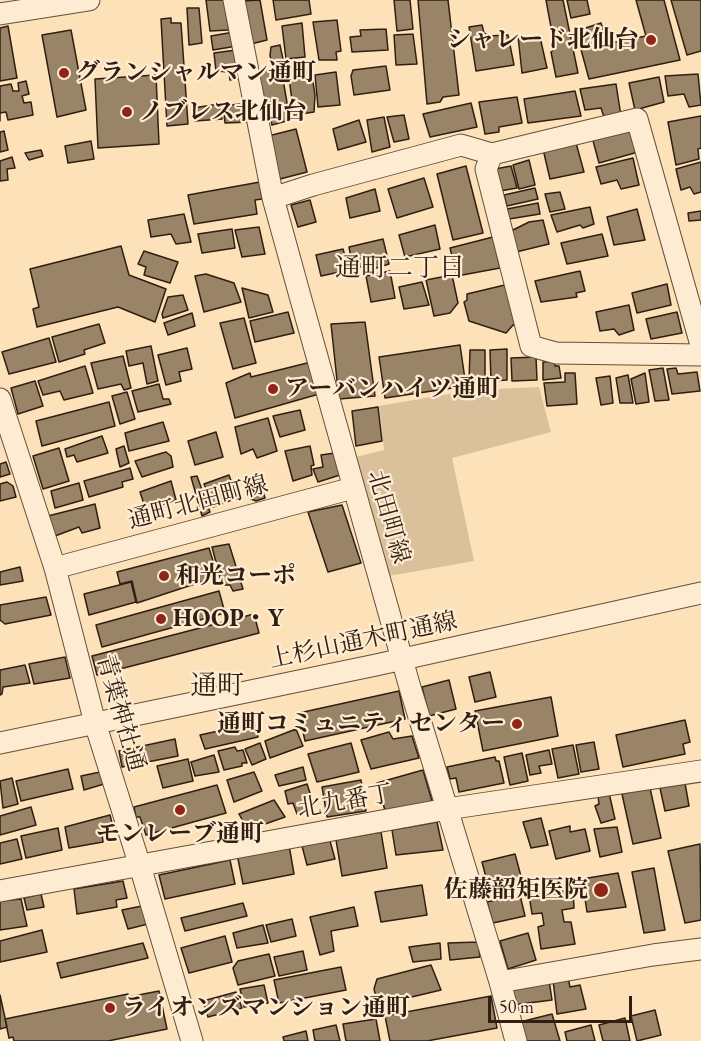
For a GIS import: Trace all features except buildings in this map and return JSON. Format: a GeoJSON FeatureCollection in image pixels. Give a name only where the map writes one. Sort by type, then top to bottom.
{"type":"FeatureCollection","features":[{"type":"Feature","properties":{"kind":"street"},"geometry":{"type":"LineString","coordinates":[[0,14],[89,0]]}},
{"type":"Feature","properties":{"kind":"street","name":"北田町線"},"geometry":{"type":"LineString","coordinates":[[234,0],[273,198],[402,659],[516,1041]]}},
{"type":"Feature","properties":{"kind":"street"},"geometry":{"type":"LineString","coordinates":[[273,198],[461,145],[492,154],[637,119],[701,345]]}},
{"type":"Feature","properties":{"kind":"street"},"geometry":{"type":"LineString","coordinates":[[492,154],[486,169],[531,346],[556,353],[701,355]]}},
{"type":"Feature","properties":{"kind":"street","name":"青葉神社通"},"geometry":{"type":"LineString","coordinates":[[0,401],[55,568],[95,723],[192,1041]]}},
{"type":"Feature","properties":{"kind":"street","name":"通町北田町線"},"geometry":{"type":"LineString","coordinates":[[55,568],[353,488]]}},
{"type":"Feature","properties":{"kind":"street","name":"上杉山通木町通線"},"geometry":{"type":"LineString","coordinates":[[0,742],[402,659],[701,593]]}},
{"type":"Feature","properties":{"kind":"street","name":"北九番丁"},"geometry":{"type":"LineString","coordinates":[[0,891],[447,809],[701,771]]}},
{"type":"Feature","properties":{"kind":"street"},"geometry":{"type":"LineString","coordinates":[[500,982],[653,955],[701,949]]}},
{"type":"Feature","properties":{"kind":"shaded area"},"geometry":{"type":"Polygon","coordinates":[[[539,387],[551,432],[452,458],[474,561],[389,576],[348,459],[384,450],[379,406],[472,390],[539,387]]]}},
{"type":"Feature","properties":{"kind":"place","name":"シャレード北仙台"},"geometry":{"type":"Point","coordinates":[651,40]}},
{"type":"Feature","properties":{"kind":"place","name":"グランシャルマン通町"},"geometry":{"type":"Point","coordinates":[64,73]}},
{"type":"Feature","properties":{"kind":"place","name":"ノブレス北仙台"},"geometry":{"type":"Point","coordinates":[127,112]}},
{"type":"Feature","properties":{"kind":"place","name":"アーバンハイツ通町"},"geometry":{"type":"Point","coordinates":[273,389]}},
{"type":"Feature","properties":{"kind":"place","name":"和光コーポ"},"geometry":{"type":"Point","coordinates":[164,576]}},
{"type":"Feature","properties":{"kind":"place","name":"HOOP・Y"},"geometry":{"type":"Point","coordinates":[161,619]}},
{"type":"Feature","properties":{"kind":"place","name":"通町コミュニティセンター"},"geometry":{"type":"Point","coordinates":[517,724]}},
{"type":"Feature","properties":{"kind":"place","name":"モンレーブ通町"},"geometry":{"type":"Point","coordinates":[180,810]}},
{"type":"Feature","properties":{"kind":"place","name":"佐藤韶矩医院"},"geometry":{"type":"Point","coordinates":[601,890]}},
{"type":"Feature","properties":{"kind":"place","name":"ライオンズマンション通町"},"geometry":{"type":"Point","coordinates":[110,1008]}},
{"type":"Feature","properties":{"kind":"district","name":"通町二丁目"},"geometry":{"type":"Point","coordinates":[400,269]}},
{"type":"Feature","properties":{"kind":"district","name":"通町"},"geometry":{"type":"Point","coordinates":[217,687]}}]}
